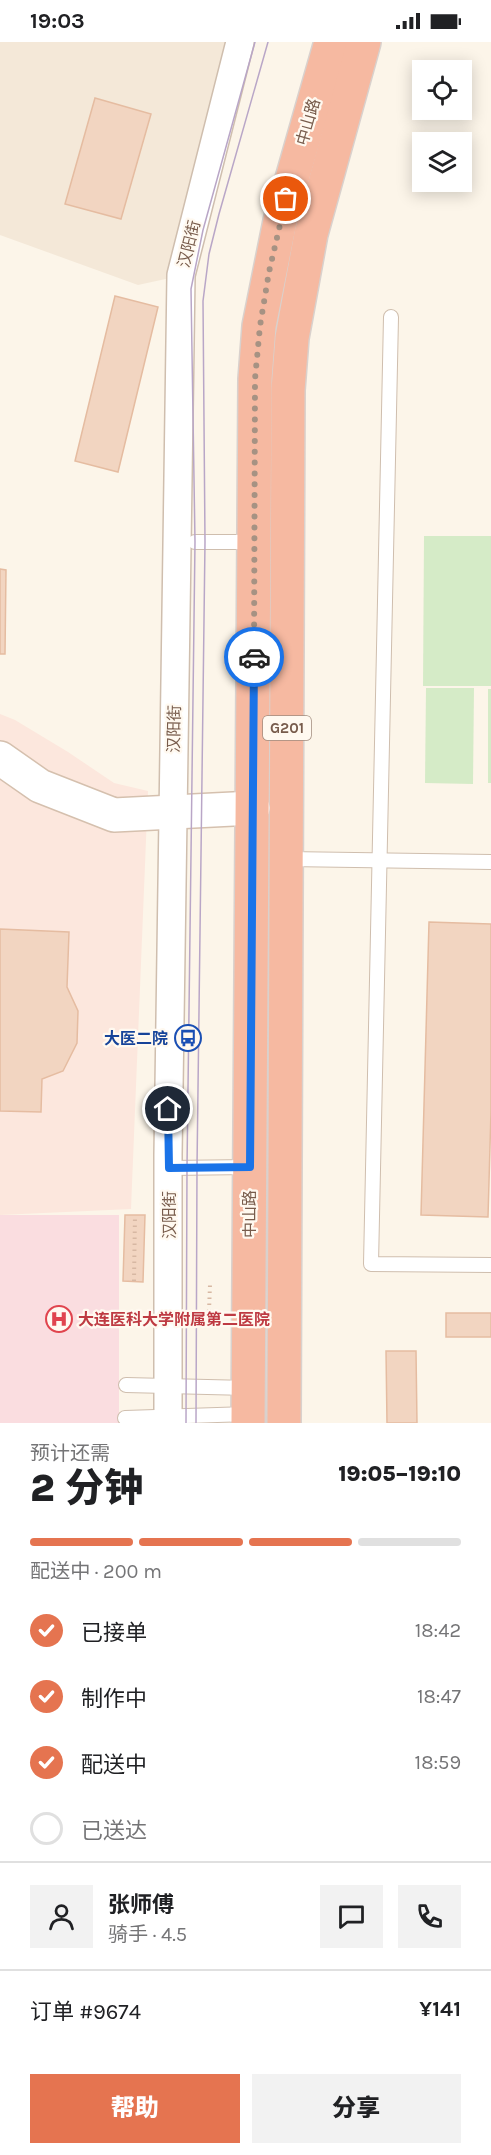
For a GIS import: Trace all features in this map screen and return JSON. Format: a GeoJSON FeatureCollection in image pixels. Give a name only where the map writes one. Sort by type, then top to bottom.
{"type":"FeatureCollection","features":[{"type":"Feature","properties":{"kind":"highway","name":"中山路"},"geometry":{"type":"LineString","coordinates":[[248,1408],[255,379],[260,326],[280,221],[331,42]]}},
{"type":"Feature","properties":{"kind":"highway","name":"中山路"},"geometry":{"type":"LineString","coordinates":[[284,1423],[288,402],[292,338],[310,234],[364,42]]}},
{"type":"Feature","properties":{"kind":"street","name":"汉阳街"},"geometry":{"type":"LineString","coordinates":[[168,1420],[173,811],[181,275],[240,42]]}},
{"type":"Feature","properties":{"kind":"street"},"geometry":{"type":"LineString","coordinates":[[0,758],[40,786],[114,816],[253,808]]}},
{"type":"Feature","properties":{"kind":"lane"},"geometry":{"type":"LineString","coordinates":[[391,317],[371,1264],[491,1265]]}},
{"type":"Feature","properties":{"kind":"lane"},"geometry":{"type":"LineString","coordinates":[[195,542],[255,542]]}},
{"type":"Feature","properties":{"kind":"lane"},"geometry":{"type":"LineString","coordinates":[[286,859],[491,862]]}},
{"type":"Feature","properties":{"kind":"lane"},"geometry":{"type":"LineString","coordinates":[[169,1168],[250,1167]]}},
{"type":"Feature","properties":{"kind":"lane"},"geometry":{"type":"LineString","coordinates":[[126,1385],[168,1386],[248,1408]]}},
{"type":"Feature","properties":{"kind":"lane"},"geometry":{"type":"LineString","coordinates":[[125,1418],[168,1420],[248,1408]]}},
{"type":"Feature","properties":{"kind":"path"},"geometry":{"type":"LineString","coordinates":[[134,1281],[135,1215]]}},
{"type":"Feature","properties":{"kind":"path"},"geometry":{"type":"LineString","coordinates":[[209,1311],[210,1285]]}},
{"type":"Feature","properties":{"kind":"shaded area"},"geometry":{"type":"Polygon","coordinates":[[[0,42],[233,42],[170,278],[138,285],[0,235],[0,42]]]}},
{"type":"Feature","properties":{"kind":"shaded area"},"geometry":{"type":"Polygon","coordinates":[[[0,714],[15,720],[68,752],[114,783],[148,791],[131,1209],[0,1215],[0,714]]]}},
{"type":"Feature","properties":{"kind":"shaded area","name":"大连医科大学附属第二医院"},"geometry":{"type":"Polygon","coordinates":[[[0,1215],[119,1215],[119,1423],[0,1423],[0,1215]]]}},
{"type":"Feature","properties":{"kind":"green space"},"geometry":{"type":"Polygon","coordinates":[[[424,536],[491,536],[491,686],[423,686],[424,536]]]}},
{"type":"Feature","properties":{"kind":"green space"},"geometry":{"type":"Polygon","coordinates":[[[426,688],[474,688],[473,784],[425,783],[426,688]]]}},
{"type":"Feature","properties":{"kind":"green space"},"geometry":{"type":"Polygon","coordinates":[[[488,689],[491,689],[491,783],[488,783],[488,689]]]}},
{"type":"Feature","properties":{"kind":"building"},"geometry":{"type":"Polygon","coordinates":[[[95,98],[151,114],[121,219],[65,204],[95,98]]]}},
{"type":"Feature","properties":{"kind":"building"},"geometry":{"type":"Polygon","coordinates":[[[115,296],[158,307],[118,472],[75,461],[115,296]]]}},
{"type":"Feature","properties":{"kind":"building"},"geometry":{"type":"Polygon","coordinates":[[[0,569],[6,570],[5,654],[0,654],[0,569]]]}},
{"type":"Feature","properties":{"kind":"building"},"geometry":{"type":"Polygon","coordinates":[[[429,922],[491,924],[491,1111],[488,1217],[421,1215],[429,922]]]}},
{"type":"Feature","properties":{"kind":"building"},"geometry":{"type":"Polygon","coordinates":[[[0,929],[69,932],[67,987],[78,1011],[77,1043],[63,1071],[42,1079],[41,1112],[0,1111],[0,929]]]}},
{"type":"Feature","properties":{"kind":"building"},"geometry":{"type":"Polygon","coordinates":[[[125,1215],[145,1215],[143,1282],[123,1281],[125,1215]]]}},
{"type":"Feature","properties":{"kind":"building"},"geometry":{"type":"Polygon","coordinates":[[[446,1313],[491,1313],[491,1337],[446,1337],[446,1313]]]}},
{"type":"Feature","properties":{"kind":"building"},"geometry":{"type":"Polygon","coordinates":[[[386,1351],[416,1351],[417,1423],[387,1423],[386,1351]]]}},
{"type":"Feature","properties":{"kind":"tram line"},"geometry":{"type":"LineString","coordinates":[[186,1423],[195,542],[191,289],[203,230],[255,42]]}},
{"type":"Feature","properties":{"kind":"tram line"},"geometry":{"type":"LineString","coordinates":[[196,1423],[205,542],[203,301],[209,254],[219,214],[268,42]]}},
{"type":"Feature","properties":{"kind":"way so far"},"geometry":{"type":"LineString","coordinates":[[254,657],[255,379],[260,326],[269,272],[286,199]]}},
{"type":"Feature","properties":{"kind":"place","name":"大医二院"},"geometry":{"type":"Point","coordinates":[188,1038]}},
{"type":"Feature","properties":{"kind":"place","name":"大连医科大学附属第二医院"},"geometry":{"type":"Point","coordinates":[59,1319]}},
{"type":"Feature","properties":{"kind":"route"},"geometry":{"type":"LineString","coordinates":[[168,1109],[169,1168],[250,1167],[254,657]]}}]}
